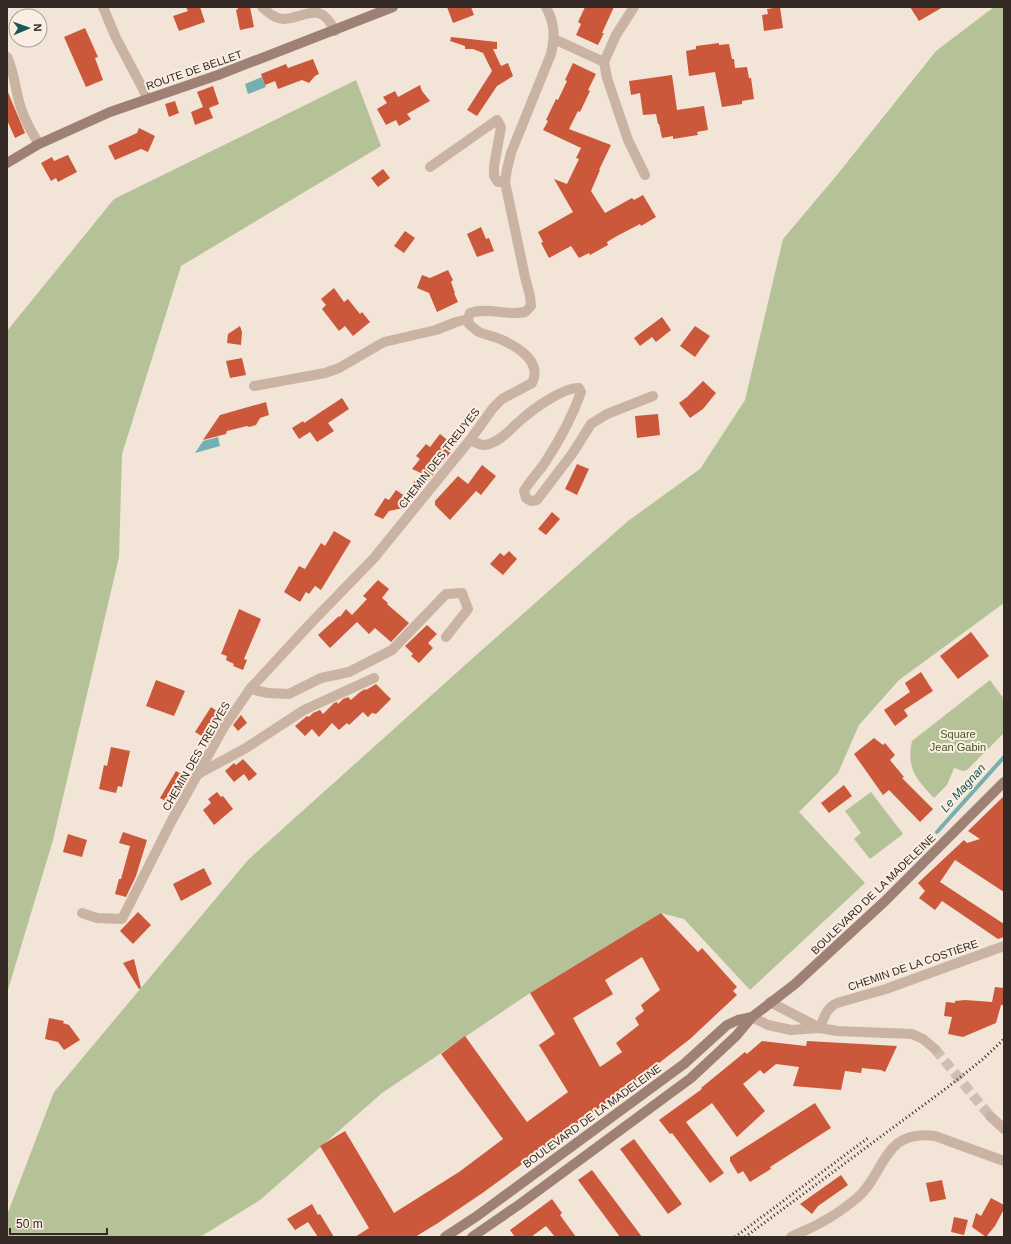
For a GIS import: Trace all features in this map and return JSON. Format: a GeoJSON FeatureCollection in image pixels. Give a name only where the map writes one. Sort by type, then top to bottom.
{"type":"FeatureCollection","features":[{"type":"Feature","properties":{"kind":"street"},"geometry":{"type":"LineString","coordinates":[[103,7],[116,38],[147,99]]}},
{"type":"Feature","properties":{"kind":"street"},"geometry":{"type":"LineString","coordinates":[[262,7],[270,14],[282,19],[295,17],[307,11],[319,11],[325,13],[330,19],[335,30]]}},
{"type":"Feature","properties":{"kind":"street","name":"ROUTE DE BELLET"},"geometry":{"type":"LineString","coordinates":[[7,163],[39,144],[110,112],[218,75],[393,7]]}},
{"type":"Feature","properties":{"kind":"street"},"geometry":{"type":"LineString","coordinates":[[254,386],[326,373],[338,368],[384,342],[436,330],[468,319],[470,313],[477,311],[499,311],[519,313],[525,312],[530,306],[530,296],[505,182],[506,169],[510,153],[550,54],[554,39],[551,17],[546,7]]}},
{"type":"Feature","properties":{"kind":"street"},"geometry":{"type":"LineString","coordinates":[[634,7],[616,35],[604,62],[607,78],[628,140],[645,175]]}},
{"type":"Feature","properties":{"kind":"street"},"geometry":{"type":"LineString","coordinates":[[554,39],[604,62]]}},
{"type":"Feature","properties":{"kind":"street"},"geometry":{"type":"LineString","coordinates":[[7,57],[13,74],[21,108],[29,128],[39,144]]}},
{"type":"Feature","properties":{"kind":"street"},"geometry":{"type":"LineString","coordinates":[[430,167],[497,120],[501,127],[494,166],[494,176],[498,182],[505,182]]}},
{"type":"Feature","properties":{"kind":"street","name":"CHEMIN DES TREUYES"},"geometry":{"type":"LineString","coordinates":[[82,913],[97,918],[122,918],[170,822],[224,727],[250,689],[374,558],[502,399],[532,382],[535,372],[533,363],[520,350],[500,339],[479,332],[469,324],[468,319]]}},
{"type":"Feature","properties":{"kind":"street"},"geometry":{"type":"LineString","coordinates":[[470,440],[482,445],[495,441],[510,431],[537,407],[569,389],[579,388],[581,392],[575,407],[546,462],[528,483],[524,491],[526,498],[531,501],[537,500],[572,454],[591,424],[607,414],[653,396]]}},
{"type":"Feature","properties":{"kind":"street"},"geometry":{"type":"LineString","coordinates":[[250,689],[268,693],[289,694],[321,678],[349,672],[392,650],[446,594],[462,593],[468,609],[446,637]]}},
{"type":"Feature","properties":{"kind":"street"},"geometry":{"type":"LineString","coordinates":[[198,774],[246,748],[304,710],[374,678]]}},
{"type":"Feature","properties":{"kind":"street","name":"BOULEVARD DE LA MADELEINE"},"geometry":{"type":"LineString","coordinates":[[472,1237],[520,1204],[690,1078],[736,1036],[752,1017],[809,972],[884,902],[1004,782]]}},
{"type":"Feature","properties":{"kind":"street","name":"CHEMIN DE LA COSTIÈRE"},"geometry":{"type":"LineString","coordinates":[[820,1028],[827,1011],[836,1003],[893,987],[1004,946]]}},
{"type":"Feature","properties":{"kind":"street"},"geometry":{"type":"LineString","coordinates":[[770,1002],[820,1028]]}},
{"type":"Feature","properties":{"kind":"street"},"geometry":{"type":"LineString","coordinates":[[752,1017],[768,1025],[791,1030],[820,1028],[837,1031],[912,1034],[923,1039],[935,1049]]}},
{"type":"Feature","properties":{"kind":"street","name":"BOULEVARD DE LA MADELEINE"},"geometry":{"type":"LineString","coordinates":[[445,1237],[477,1216],[684,1064],[726,1025],[738,1020],[752,1017]]}},
{"type":"Feature","properties":{"kind":"street"},"geometry":{"type":"LineString","coordinates":[[990,1116],[1004,1130]]}},
{"type":"Feature","properties":{"kind":"street"},"geometry":{"type":"LineString","coordinates":[[791,1237],[821,1223],[858,1197],[871,1181],[887,1154],[897,1144],[909,1137],[923,1135],[935,1136],[1004,1161]]}},
{"type":"Feature","properties":{"kind":"green space"},"geometry":{"type":"Polygon","coordinates":[[[994,7],[1004,7],[1004,603],[899,680],[859,725],[838,773],[799,812],[865,883],[750,990],[684,919],[661,913],[530,993],[382,1093],[260,1200],[200,1237],[7,1237],[7,1215],[54,1092],[248,860],[628,521],[700,469],[745,400],[783,239],[837,175],[936,51],[994,7]]]}},
{"type":"Feature","properties":{"kind":"green space"},"geometry":{"type":"Polygon","coordinates":[[[356,80],[381,146],[181,266],[122,454],[119,557],[53,840],[7,993],[7,331],[114,199],[356,80]]]}},
{"type":"Feature","properties":{"kind":"green space","name":"Square Jean Gabin"},"geometry":{"type":"Polygon","coordinates":[[[990,680],[1004,699],[1004,733],[967,770],[963,771],[954,768],[947,785],[934,798],[922,785],[914,772],[910,759],[912,741],[990,680]]]}},
{"type":"Feature","properties":{"kind":"green space"},"geometry":{"type":"Polygon","coordinates":[[[871,792],[903,834],[870,859],[854,839],[861,833],[845,811],[871,792]]]}},
{"type":"Feature","properties":{"kind":"water"},"geometry":{"type":"Polygon","coordinates":[[[262,77],[266,87],[248,94],[245,84],[262,77]]]}},
{"type":"Feature","properties":{"kind":"water"},"geometry":{"type":"Polygon","coordinates":[[[218,437],[220,446],[195,453],[203,441],[218,437]]]}},
{"type":"Feature","properties":{"kind":"building"},"geometry":{"type":"Polygon","coordinates":[[[186,7],[200,7],[205,22],[179,31],[173,16],[188,11],[186,7]]]}},
{"type":"Feature","properties":{"kind":"building"},"geometry":{"type":"Polygon","coordinates":[[[237,7],[250,7],[254,27],[240,30],[236,10],[238,9],[237,7]]]}},
{"type":"Feature","properties":{"kind":"building"},"geometry":{"type":"Polygon","coordinates":[[[447,7],[471,7],[474,15],[453,23],[447,7]]]}},
{"type":"Feature","properties":{"kind":"building"},"geometry":{"type":"Polygon","coordinates":[[[585,7],[614,7],[598,45],[576,35],[581,24],[578,22],[585,7]]]}},
{"type":"Feature","properties":{"kind":"building"},"geometry":{"type":"Polygon","coordinates":[[[780,7],[783,28],[764,31],[762,15],[768,14],[767,9],[780,7]]]}},
{"type":"Feature","properties":{"kind":"building"},"geometry":{"type":"Polygon","coordinates":[[[910,7],[943,7],[919,21],[910,7]]]}},
{"type":"Feature","properties":{"kind":"building"},"geometry":{"type":"Polygon","coordinates":[[[85,28],[98,57],[95,58],[103,80],[86,87],[64,37],[85,28]]]}},
{"type":"Feature","properties":{"kind":"building"},"geometry":{"type":"Polygon","coordinates":[[[451,37],[497,42],[497,49],[493,49],[501,66],[508,63],[513,76],[497,86],[477,116],[467,110],[492,71],[483,53],[473,49],[465,49],[465,46],[450,41],[451,37]]]}},
{"type":"Feature","properties":{"kind":"building"},"geometry":{"type":"Polygon","coordinates":[[[719,43],[719,45],[729,44],[732,59],[734,59],[735,68],[747,67],[749,78],[751,78],[754,99],[742,101],[742,104],[722,107],[715,72],[689,76],[686,51],[696,49],[696,46],[719,43]]]}},
{"type":"Feature","properties":{"kind":"building"},"geometry":{"type":"Polygon","coordinates":[[[313,59],[319,74],[309,83],[302,80],[278,89],[275,81],[265,85],[261,74],[286,64],[288,68],[313,59]]]}},
{"type":"Feature","properties":{"kind":"building"},"geometry":{"type":"Polygon","coordinates":[[[573,63],[596,74],[580,112],[578,111],[569,129],[611,145],[591,191],[605,213],[632,198],[634,200],[643,195],[656,217],[641,226],[640,224],[617,236],[607,242],[608,245],[590,255],[589,253],[579,258],[571,246],[549,258],[541,243],[543,242],[538,232],[573,212],[554,179],[567,184],[579,159],[576,158],[581,148],[543,130],[556,99],[558,100],[567,81],[565,80],[573,63]]]}},
{"type":"Feature","properties":{"kind":"building"},"geometry":{"type":"Polygon","coordinates":[[[672,75],[677,110],[704,106],[708,130],[697,132],[698,135],[673,139],[673,136],[662,138],[656,114],[643,115],[640,93],[631,95],[629,81],[672,75]]]}},
{"type":"Feature","properties":{"kind":"building"},"geometry":{"type":"Polygon","coordinates":[[[420,85],[422,91],[430,101],[407,114],[411,119],[399,126],[396,120],[386,125],[377,109],[387,103],[383,97],[395,91],[398,97],[420,85]]]}},
{"type":"Feature","properties":{"kind":"building"},"geometry":{"type":"Polygon","coordinates":[[[213,86],[219,104],[209,108],[213,118],[195,125],[191,112],[203,107],[197,92],[213,86]]]}},
{"type":"Feature","properties":{"kind":"building"},"geometry":{"type":"Polygon","coordinates":[[[7,90],[25,133],[15,138],[7,120],[7,90]]]}},
{"type":"Feature","properties":{"kind":"building"},"geometry":{"type":"Polygon","coordinates":[[[175,101],[179,113],[169,117],[165,104],[175,101]]]}},
{"type":"Feature","properties":{"kind":"building"},"geometry":{"type":"Polygon","coordinates":[[[139,128],[155,136],[148,152],[141,149],[115,160],[108,146],[137,133],[139,128]]]}},
{"type":"Feature","properties":{"kind":"building"},"geometry":{"type":"Polygon","coordinates":[[[68,155],[77,172],[58,182],[56,178],[51,181],[41,163],[52,157],[54,161],[68,155]]]}},
{"type":"Feature","properties":{"kind":"building"},"geometry":{"type":"Polygon","coordinates":[[[383,169],[390,178],[378,187],[371,178],[383,169]]]}},
{"type":"Feature","properties":{"kind":"building"},"geometry":{"type":"Polygon","coordinates":[[[481,227],[486,239],[489,238],[494,251],[477,257],[467,234],[481,227]]]}},
{"type":"Feature","properties":{"kind":"building"},"geometry":{"type":"Polygon","coordinates":[[[405,231],[415,238],[404,253],[394,246],[405,231]]]}},
{"type":"Feature","properties":{"kind":"building"},"geometry":{"type":"Polygon","coordinates":[[[448,270],[453,280],[451,282],[458,302],[437,312],[429,293],[417,288],[422,275],[430,278],[448,270]]]}},
{"type":"Feature","properties":{"kind":"building"},"geometry":{"type":"Polygon","coordinates":[[[334,288],[344,302],[348,299],[360,314],[362,312],[370,322],[353,336],[345,326],[339,331],[322,309],[326,305],[321,299],[334,288]]]}},
{"type":"Feature","properties":{"kind":"building"},"geometry":{"type":"Polygon","coordinates":[[[662,317],[671,330],[656,342],[652,337],[640,346],[634,338],[662,317]]]}},
{"type":"Feature","properties":{"kind":"building"},"geometry":{"type":"Polygon","coordinates":[[[240,326],[242,332],[241,345],[227,343],[228,334],[240,326]]]}},
{"type":"Feature","properties":{"kind":"building"},"geometry":{"type":"Polygon","coordinates":[[[695,326],[710,336],[695,357],[680,346],[695,326]]]}},
{"type":"Feature","properties":{"kind":"building"},"geometry":{"type":"Polygon","coordinates":[[[242,358],[246,375],[230,378],[226,361],[242,358]]]}},
{"type":"Feature","properties":{"kind":"building"},"geometry":{"type":"Polygon","coordinates":[[[703,381],[716,393],[703,409],[690,418],[679,403],[703,381]]]}},
{"type":"Feature","properties":{"kind":"building"},"geometry":{"type":"Polygon","coordinates":[[[342,398],[349,409],[328,423],[334,431],[317,442],[310,432],[299,439],[292,428],[303,421],[304,423],[342,398]]]}},
{"type":"Feature","properties":{"kind":"building"},"geometry":{"type":"Polygon","coordinates":[[[266,402],[269,415],[260,418],[256,425],[227,431],[226,434],[203,440],[220,415],[266,402]]]}},
{"type":"Feature","properties":{"kind":"building"},"geometry":{"type":"Polygon","coordinates":[[[658,414],[660,435],[637,438],[635,416],[658,414]]]}},
{"type":"Feature","properties":{"kind":"building"},"geometry":{"type":"Polygon","coordinates":[[[440,434],[450,442],[447,446],[452,450],[420,491],[412,484],[421,473],[412,469],[420,459],[416,456],[426,444],[430,447],[440,434]]]}},
{"type":"Feature","properties":{"kind":"building"},"geometry":{"type":"Polygon","coordinates":[[[577,464],[589,469],[577,495],[565,489],[577,464]]]}},
{"type":"Feature","properties":{"kind":"building"},"geometry":{"type":"Polygon","coordinates":[[[482,465],[496,476],[481,495],[476,491],[450,520],[435,505],[435,501],[458,476],[468,484],[482,465]]]}},
{"type":"Feature","properties":{"kind":"building"},"geometry":{"type":"Polygon","coordinates":[[[396,490],[409,499],[403,508],[389,511],[383,519],[374,515],[385,498],[389,500],[396,490]]]}},
{"type":"Feature","properties":{"kind":"building"},"geometry":{"type":"Polygon","coordinates":[[[552,512],[560,519],[546,535],[538,529],[552,512]]]}},
{"type":"Feature","properties":{"kind":"building"},"geometry":{"type":"Polygon","coordinates":[[[334,531],[351,541],[321,590],[315,586],[309,594],[306,592],[300,602],[284,592],[299,566],[305,569],[321,543],[325,546],[334,531]]]}},
{"type":"Feature","properties":{"kind":"building"},"geometry":{"type":"Polygon","coordinates":[[[509,551],[517,559],[503,575],[490,564],[500,553],[504,556],[509,551]]]}},
{"type":"Feature","properties":{"kind":"building"},"geometry":{"type":"Polygon","coordinates":[[[378,580],[389,589],[382,598],[409,623],[391,642],[375,628],[369,634],[357,622],[330,648],[318,635],[339,616],[340,617],[346,609],[352,615],[367,599],[363,596],[378,580]]]}},
{"type":"Feature","properties":{"kind":"building"},"geometry":{"type":"Polygon","coordinates":[[[239,609],[261,619],[244,659],[247,660],[243,670],[233,666],[234,664],[226,660],[227,656],[221,654],[239,609]]]}},
{"type":"Feature","properties":{"kind":"building"},"geometry":{"type":"Polygon","coordinates":[[[427,625],[437,634],[428,643],[433,648],[419,663],[411,656],[413,654],[405,646],[427,625]]]}},
{"type":"Feature","properties":{"kind":"building"},"geometry":{"type":"Polygon","coordinates":[[[971,632],[989,656],[958,679],[940,656],[971,632]]]}},
{"type":"Feature","properties":{"kind":"building"},"geometry":{"type":"Polygon","coordinates":[[[921,672],[933,691],[904,710],[908,716],[895,726],[884,710],[910,692],[905,683],[921,672]]]}},
{"type":"Feature","properties":{"kind":"building"},"geometry":{"type":"Polygon","coordinates":[[[156,680],[185,691],[174,716],[146,706],[156,680]]]}},
{"type":"Feature","properties":{"kind":"building"},"geometry":{"type":"Polygon","coordinates":[[[376,684],[391,699],[376,714],[372,713],[368,717],[363,712],[349,725],[347,723],[339,730],[332,723],[319,737],[312,729],[305,736],[295,726],[307,716],[309,717],[313,713],[320,710],[323,714],[334,703],[337,702],[338,704],[343,699],[348,697],[351,700],[360,692],[376,684]]]}},
{"type":"Feature","properties":{"kind":"building"},"geometry":{"type":"Polygon","coordinates":[[[211,707],[224,716],[208,740],[195,732],[211,707]]]}},
{"type":"Feature","properties":{"kind":"building"},"geometry":{"type":"Polygon","coordinates":[[[241,715],[247,723],[238,731],[233,725],[241,715]]]}},
{"type":"Feature","properties":{"kind":"building"},"geometry":{"type":"Polygon","coordinates":[[[874,738],[883,745],[885,743],[895,755],[890,760],[904,777],[902,778],[933,809],[920,822],[889,790],[883,795],[854,754],[874,738]]]}},
{"type":"Feature","properties":{"kind":"building"},"geometry":{"type":"Polygon","coordinates":[[[111,747],[130,751],[122,787],[118,786],[116,793],[99,789],[104,765],[107,766],[111,747]]]}},
{"type":"Feature","properties":{"kind":"building"},"geometry":{"type":"Polygon","coordinates":[[[243,759],[257,774],[249,781],[244,774],[234,782],[225,771],[234,763],[236,765],[243,759]]]}},
{"type":"Feature","properties":{"kind":"building"},"geometry":{"type":"Polygon","coordinates":[[[176,771],[188,778],[177,798],[175,797],[171,804],[160,798],[176,771]]]}},
{"type":"Feature","properties":{"kind":"building"},"geometry":{"type":"Polygon","coordinates":[[[844,785],[852,796],[829,813],[821,803],[844,785]]]}},
{"type":"Feature","properties":{"kind":"building"},"geometry":{"type":"Polygon","coordinates":[[[217,792],[221,797],[223,796],[233,809],[214,825],[203,810],[211,803],[208,799],[217,792]]]}},
{"type":"Feature","properties":{"kind":"building"},"geometry":{"type":"Polygon","coordinates":[[[1004,796],[1004,892],[955,860],[940,882],[1004,924],[1004,937],[998,939],[942,901],[935,910],[919,898],[925,891],[918,883],[964,840],[967,843],[980,839],[968,831],[1004,796]]]}},
{"type":"Feature","properties":{"kind":"building"},"geometry":{"type":"Polygon","coordinates":[[[123,832],[147,840],[136,876],[126,897],[115,894],[119,879],[121,879],[130,846],[119,843],[123,832]]]}},
{"type":"Feature","properties":{"kind":"building"},"geometry":{"type":"Polygon","coordinates":[[[68,834],[87,840],[82,857],[63,852],[68,834]]]}},
{"type":"Feature","properties":{"kind":"building"},"geometry":{"type":"Polygon","coordinates":[[[204,868],[212,884],[181,901],[173,884],[204,868]]]}},
{"type":"Feature","properties":{"kind":"building"},"geometry":{"type":"Polygon","coordinates":[[[138,912],[151,925],[133,944],[120,931],[138,912]]]}},
{"type":"Feature","properties":{"kind":"building"},"geometry":{"type":"Polygon","coordinates":[[[661,913],[698,952],[702,948],[737,987],[733,991],[737,995],[690,1039],[628,1087],[481,1194],[438,1223],[415,1237],[355,1237],[369,1228],[320,1146],[345,1131],[394,1213],[459,1172],[503,1139],[441,1054],[465,1036],[527,1122],[568,1092],[539,1045],[555,1034],[530,993],[661,913]],[[642,957],[605,980],[613,994],[573,1018],[600,1067],[622,1052],[616,1043],[639,1025],[635,1018],[644,1011],[641,1005],[660,990],[642,957]]]}},
{"type":"Feature","properties":{"kind":"building"},"geometry":{"type":"Polygon","coordinates":[[[134,959],[141,988],[139,989],[123,963],[134,959]]]}},
{"type":"Feature","properties":{"kind":"building"},"geometry":{"type":"Polygon","coordinates":[[[995,987],[1004,988],[1004,1005],[1001,1005],[996,1023],[963,1037],[948,1034],[952,1017],[944,1016],[946,1002],[955,1003],[955,1001],[965,1000],[992,1002],[995,987]]]}},
{"type":"Feature","properties":{"kind":"building"},"geometry":{"type":"Polygon","coordinates":[[[49,1018],[64,1021],[63,1023],[69,1025],[80,1040],[64,1050],[58,1042],[45,1039],[49,1018]]]}},
{"type":"Feature","properties":{"kind":"building"},"geometry":{"type":"Polygon","coordinates":[[[762,1041],[806,1046],[807,1041],[897,1046],[885,1072],[881,1070],[862,1068],[861,1073],[845,1071],[841,1090],[793,1086],[799,1067],[776,1064],[764,1074],[760,1070],[743,1084],[765,1111],[737,1137],[712,1103],[686,1122],[724,1173],[710,1183],[672,1133],[670,1134],[659,1120],[702,1089],[701,1088],[745,1052],[747,1054],[762,1041]]]}},
{"type":"Feature","properties":{"kind":"building"},"geometry":{"type":"Polygon","coordinates":[[[815,1103],[831,1128],[770,1167],[771,1169],[750,1182],[743,1171],[738,1174],[730,1161],[730,1157],[815,1103]]]}},
{"type":"Feature","properties":{"kind":"building"},"geometry":{"type":"Polygon","coordinates":[[[634,1139],[682,1204],[668,1214],[620,1149],[634,1139]]]}},
{"type":"Feature","properties":{"kind":"building"},"geometry":{"type":"Polygon","coordinates":[[[592,1170],[642,1237],[620,1237],[578,1180],[592,1170]]]}},
{"type":"Feature","properties":{"kind":"building"},"geometry":{"type":"Polygon","coordinates":[[[841,1175],[848,1185],[818,1206],[812,1214],[800,1204],[841,1175]]]}},
{"type":"Feature","properties":{"kind":"building"},"geometry":{"type":"Polygon","coordinates":[[[942,1180],[946,1199],[930,1202],[926,1183],[942,1180]]]}},
{"type":"Feature","properties":{"kind":"building"},"geometry":{"type":"Polygon","coordinates":[[[991,1198],[1004,1205],[1004,1209],[995,1226],[986,1237],[972,1227],[976,1213],[981,1216],[991,1198]]]}},
{"type":"Feature","properties":{"kind":"building"},"geometry":{"type":"Polygon","coordinates":[[[552,1199],[562,1213],[560,1215],[576,1237],[555,1237],[546,1226],[531,1237],[515,1237],[510,1230],[552,1199]]]}},
{"type":"Feature","properties":{"kind":"building"},"geometry":{"type":"Polygon","coordinates":[[[312,1204],[334,1237],[318,1237],[308,1222],[295,1230],[287,1219],[312,1204]]]}},
{"type":"Feature","properties":{"kind":"building"},"geometry":{"type":"Polygon","coordinates":[[[954,1217],[968,1220],[964,1235],[951,1232],[954,1217]]]}},
{"type":"Feature","properties":{"kind":"waterway","name":"Le Magnan"},"geometry":{"type":"LineString","coordinates":[[937,832],[1004,757]]}},
{"type":"Feature","properties":{"kind":"tunnel"},"geometry":{"type":"LineString","coordinates":[[935,1049],[990,1116]]}},
{"type":"Feature","properties":{"kind":"railway"},"geometry":{"type":"LineString","coordinates":[[745,1237],[948,1087],[983,1059],[1004,1039]]}},
{"type":"Feature","properties":{"kind":"railway"},"geometry":{"type":"LineString","coordinates":[[735,1237],[868,1138]]}}]}
